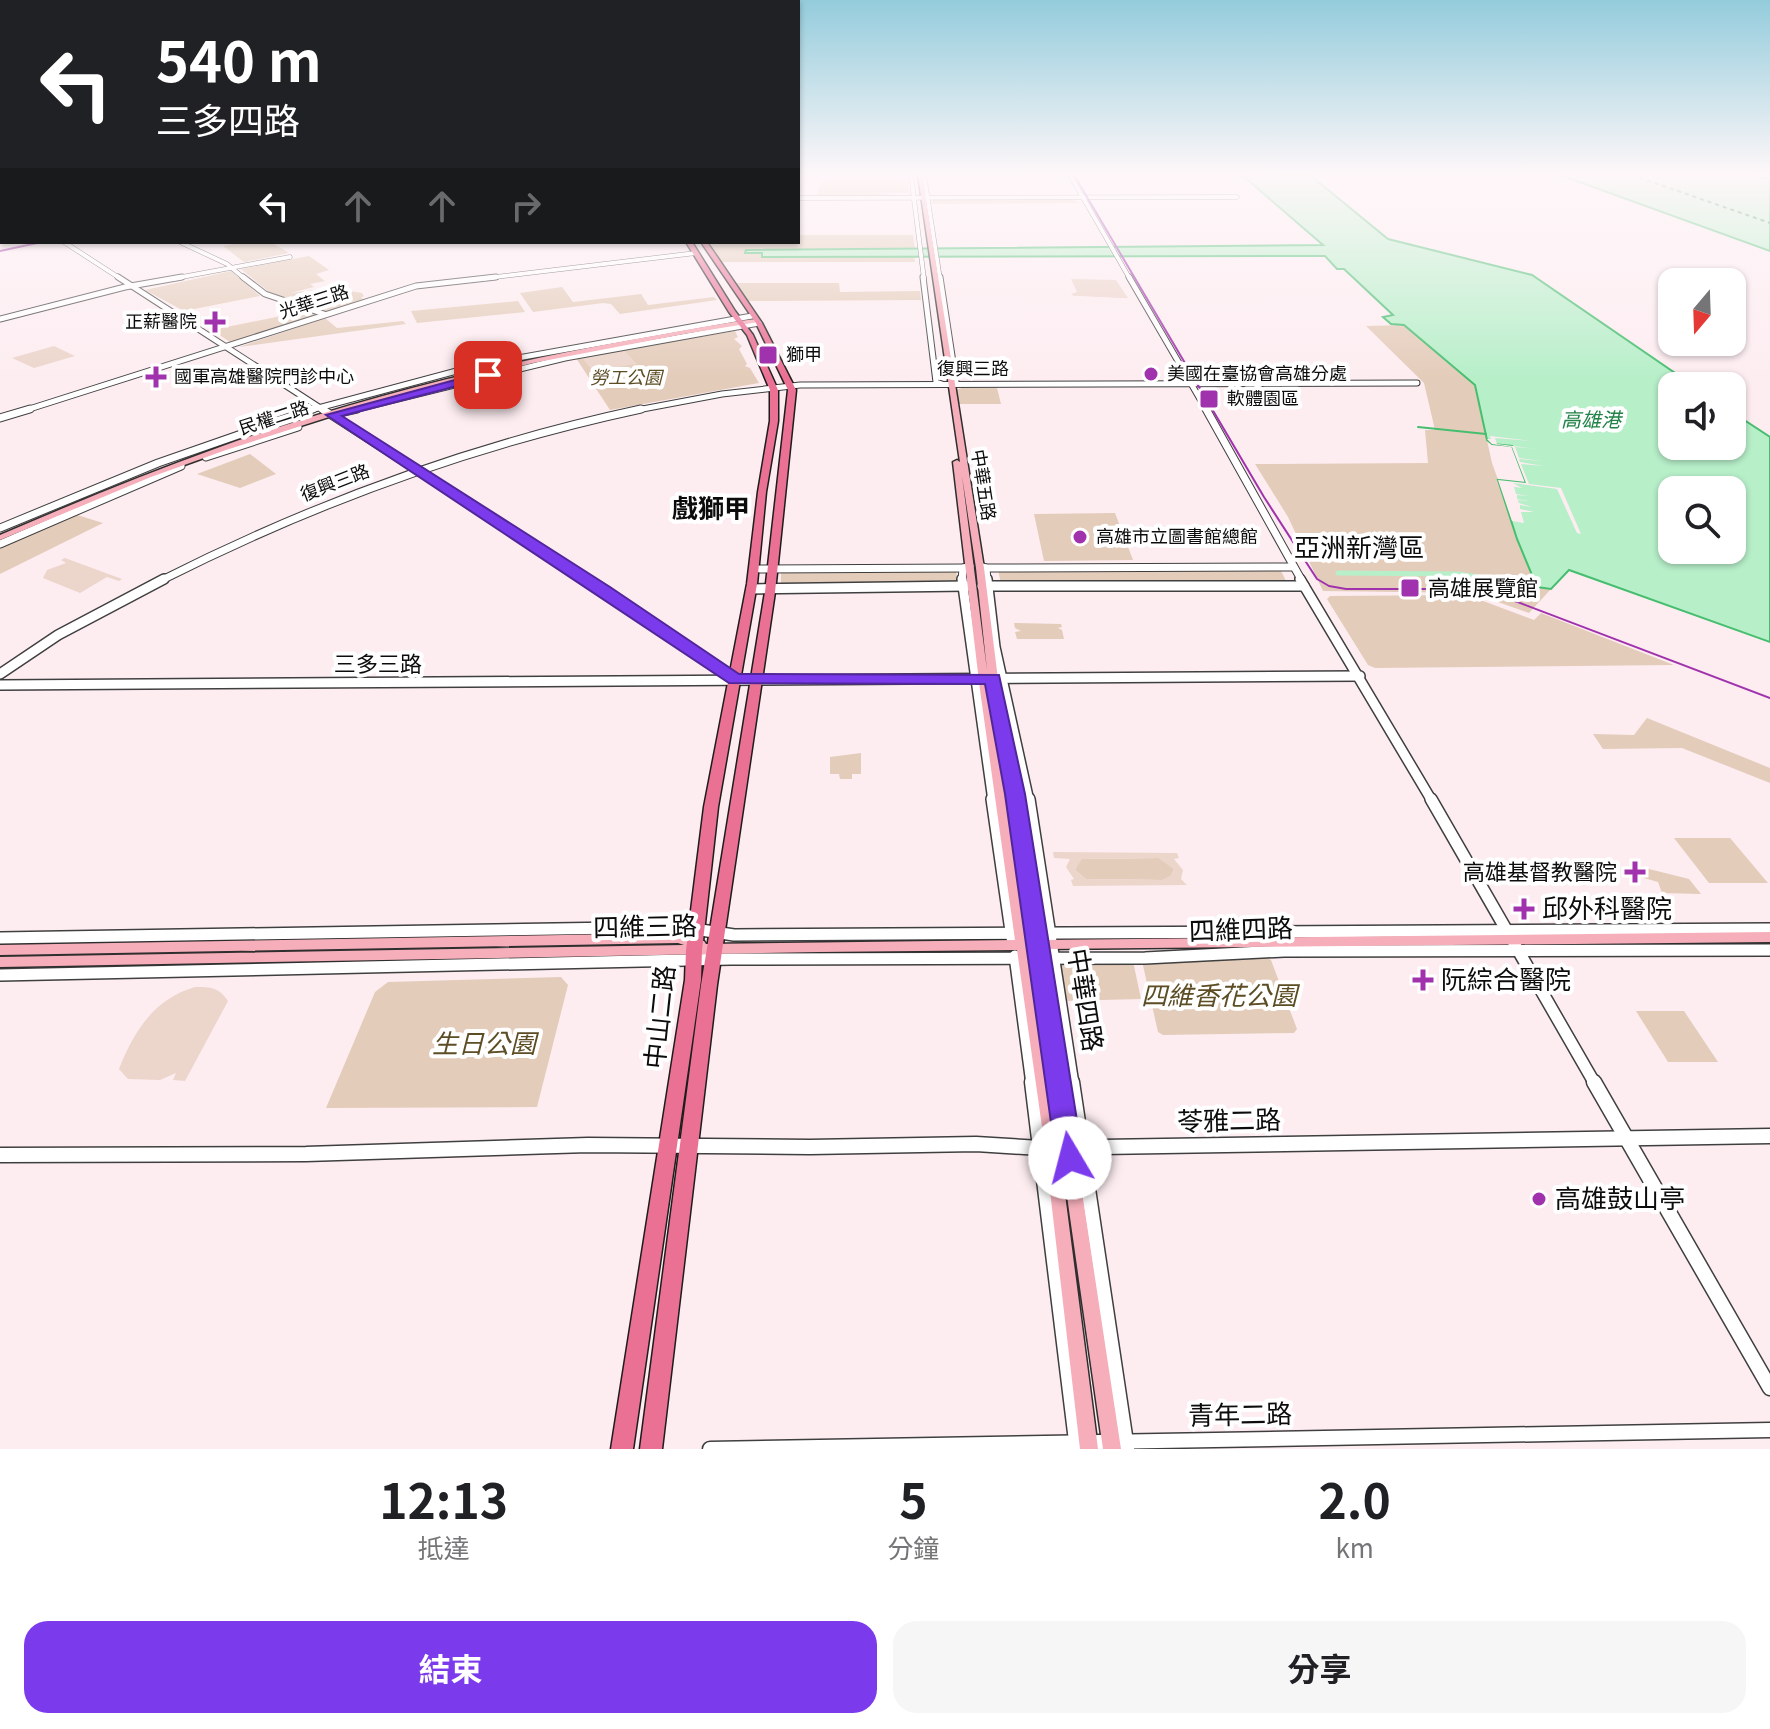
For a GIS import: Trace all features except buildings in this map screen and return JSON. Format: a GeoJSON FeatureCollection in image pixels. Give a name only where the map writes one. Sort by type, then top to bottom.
{"type":"FeatureCollection","features":[{"type":"Feature","properties":{"kind":"main road"},"geometry":{"type":"LineString","coordinates":[[928,243],[930,256]]}},
{"type":"Feature","properties":{"kind":"main road"},"geometry":{"type":"LineString","coordinates":[[696,244],[696,253],[748,321],[783,386]]}},
{"type":"Feature","properties":{"kind":"main road"},"geometry":{"type":"LineString","coordinates":[[697,244],[748,321],[783,386]]}},
{"type":"Feature","properties":{"kind":"main road","name":"中華五路"},"geometry":{"type":"LineString","coordinates":[[930,256],[975,567]]}},
{"type":"Feature","properties":{"kind":"main road","name":"中山二路"},"geometry":{"type":"LineString","coordinates":[[651,1449],[695,946],[711,807],[735,680],[766,569],[783,386]]}},
{"type":"Feature","properties":{"kind":"main road","name":"中山二路"},"geometry":{"type":"LineString","coordinates":[[622,1449],[717,948],[736,799],[757,680],[760,590],[774,421],[783,386]]}},
{"type":"Feature","properties":{"kind":"main road","name":"民權二路"},"geometry":{"type":"LineString","coordinates":[[0,536],[174,461],[326,411]]}},
{"type":"Feature","properties":{"kind":"main road","name":"中華四路"},"geometry":{"type":"LineString","coordinates":[[989,679],[1032,946],[1075,1147],[1119,1445]]}},
{"type":"Feature","properties":{"kind":"main road","name":"四維四路"},"geometry":{"type":"LineString","coordinates":[[717,948],[1770,937]]}},
{"type":"Feature","properties":{"kind":"main road","name":"四維三路"},"geometry":{"type":"LineString","coordinates":[[0,950],[678,938],[695,946]]}},
{"type":"Feature","properties":{"kind":"main road","name":"四維三路"},"geometry":{"type":"LineString","coordinates":[[0,962],[695,946],[717,948]]}},
{"type":"Feature","properties":{"kind":"main road","name":"中華四路"},"geometry":{"type":"LineString","coordinates":[[1032,946],[1046,1148],[1082,1446]]}},
{"type":"Feature","properties":{"kind":"street"},"geometry":{"type":"LineString","coordinates":[[927,243],[930,256]]}},
{"type":"Feature","properties":{"kind":"street"},"geometry":{"type":"LineString","coordinates":[[1108,243],[1770,1388]]}},
{"type":"Feature","properties":{"kind":"street"},"geometry":{"type":"LineString","coordinates":[[67,244],[604,591],[735,680]]}},
{"type":"Feature","properties":{"kind":"street"},"geometry":{"type":"LineString","coordinates":[[184,244],[232,267],[265,294],[326,314]]}},
{"type":"Feature","properties":{"kind":"street","name":"光華三路"},"geometry":{"type":"LineString","coordinates":[[0,417],[419,287],[696,253]]}},
{"type":"Feature","properties":{"kind":"street"},"geometry":{"type":"LineString","coordinates":[[0,320],[132,286],[289,256]]}},
{"type":"Feature","properties":{"kind":"street","name":"中華五路"},"geometry":{"type":"LineString","coordinates":[[930,256],[936,382],[948,385]]}},
{"type":"Feature","properties":{"kind":"street","name":"民權二路"},"geometry":{"type":"LineString","coordinates":[[326,411],[748,321]]}},
{"type":"Feature","properties":{"kind":"street","name":"民權二路"},"geometry":{"type":"LineString","coordinates":[[326,411],[525,356],[748,321]]}},
{"type":"Feature","properties":{"kind":"street","name":"復興三路"},"geometry":{"type":"LineString","coordinates":[[0,674],[65,631],[210,555],[314,508],[415,469],[514,438],[587,420],[739,389],[783,386],[1417,383]]}},
{"type":"Feature","properties":{"kind":"street","name":"中華四路"},"geometry":{"type":"LineString","coordinates":[[975,567],[989,679],[1028,794],[1032,946]]}},
{"type":"Feature","properties":{"kind":"street","name":"中華四路"},"geometry":{"type":"LineString","coordinates":[[975,567],[989,679]]}},
{"type":"Feature","properties":{"kind":"street"},"geometry":{"type":"LineString","coordinates":[[766,569],[1293,567]]}},
{"type":"Feature","properties":{"kind":"street"},"geometry":{"type":"LineString","coordinates":[[760,590],[1304,586]]}},
{"type":"Feature","properties":{"kind":"street","name":"三多三路"},"geometry":{"type":"LineString","coordinates":[[0,685],[1360,676]]}},
{"type":"Feature","properties":{"kind":"street","name":"四維三路"},"geometry":{"type":"LineString","coordinates":[[0,938],[681,927],[695,946]]}},
{"type":"Feature","properties":{"kind":"street","name":"四維四路"},"geometry":{"type":"LineString","coordinates":[[1511,940],[1770,929]]}},
{"type":"Feature","properties":{"kind":"street","name":"四維四路"},"geometry":{"type":"LineString","coordinates":[[1511,940],[1770,950]]}},
{"type":"Feature","properties":{"kind":"street","name":"四維三路"},"geometry":{"type":"LineString","coordinates":[[0,975],[695,946],[717,948]]}},
{"type":"Feature","properties":{"kind":"street","name":"苓雅二路"},"geometry":{"type":"LineString","coordinates":[[0,1155],[306,1154],[588,1145],[976,1144],[1046,1148],[1770,1136]]}},
{"type":"Feature","properties":{"kind":"street","name":"青年二路"},"geometry":{"type":"LineString","coordinates":[[710,1449],[1082,1446],[1770,1430]]}},
{"type":"Feature","properties":{"kind":"green space"},"geometry":{"type":"Polygon","coordinates":[[[914,243],[915,249],[746,250],[746,253],[763,253],[763,257],[914,256],[915,262],[721,262],[711,244],[914,243]]]}},
{"type":"Feature","properties":{"kind":"green space"},"geometry":{"type":"Polygon","coordinates":[[[274,244],[289,253],[244,262],[223,246],[274,244]]]}},
{"type":"Feature","properties":{"kind":"green space"},"geometry":{"type":"Polygon","coordinates":[[[309,256],[329,270],[316,274],[325,281],[290,293],[329,288],[362,293],[364,296],[361,298],[366,300],[325,312],[269,292],[241,269],[309,256]]]}},
{"type":"Feature","properties":{"kind":"green space"},"geometry":{"type":"Polygon","coordinates":[[[231,271],[260,296],[184,311],[145,290],[231,271]]]}},
{"type":"Feature","properties":{"kind":"green space"},"geometry":{"type":"Polygon","coordinates":[[[735,283],[839,283],[840,292],[920,291],[921,300],[746,301],[735,283]]]}},
{"type":"Feature","properties":{"kind":"green space"},"geometry":{"type":"Polygon","coordinates":[[[562,287],[573,302],[641,294],[648,305],[714,297],[717,300],[620,314],[611,304],[603,303],[533,312],[520,293],[562,287]]]}},
{"type":"Feature","properties":{"kind":"green space"},"geometry":{"type":"Polygon","coordinates":[[[518,301],[525,312],[417,323],[411,311],[518,301]]]}},
{"type":"Feature","properties":{"kind":"green space"},"geometry":{"type":"Polygon","coordinates":[[[306,311],[315,315],[230,342],[212,330],[306,311]]]}},
{"type":"Feature","properties":{"kind":"green space"},"geometry":{"type":"Polygon","coordinates":[[[325,318],[337,328],[403,321],[406,324],[239,347],[325,318]]]}},
{"type":"Feature","properties":{"kind":"green space"},"geometry":{"type":"Polygon","coordinates":[[[1404,325],[1475,385],[1492,463],[1537,587],[1551,589],[1529,613],[1473,593],[1323,591],[1288,517],[1255,464],[1428,463],[1425,430],[1435,430],[1424,383],[1366,326],[1404,325]]]}},
{"type":"Feature","properties":{"kind":"green space","name":"勞工公園"},"geometry":{"type":"Polygon","coordinates":[[[735,331],[738,337],[734,339],[742,346],[739,349],[747,364],[745,366],[750,368],[759,383],[610,410],[576,358],[735,331]]]}},
{"type":"Feature","properties":{"kind":"green space"},"geometry":{"type":"Polygon","coordinates":[[[997,388],[1001,404],[959,404],[956,390],[997,388]]]}},
{"type":"Feature","properties":{"kind":"green space"},"geometry":{"type":"Polygon","coordinates":[[[250,454],[276,474],[240,488],[197,474],[250,454]]]}},
{"type":"Feature","properties":{"kind":"green space"},"geometry":{"type":"Polygon","coordinates":[[[1115,513],[1133,560],[1044,561],[1034,514],[1115,513]]]}},
{"type":"Feature","properties":{"kind":"green space"},"geometry":{"type":"Polygon","coordinates":[[[74,514],[103,523],[0,574],[0,548],[74,514]]]}},
{"type":"Feature","properties":{"kind":"green space"},"geometry":{"type":"Polygon","coordinates":[[[998,569],[1280,569],[1287,583],[1001,585],[998,569]]]}},
{"type":"Feature","properties":{"kind":"green space"},"geometry":{"type":"Polygon","coordinates":[[[956,570],[958,586],[781,587],[781,572],[956,570]]]}},
{"type":"Feature","properties":{"kind":"green space"},"geometry":{"type":"Polygon","coordinates":[[[1467,595],[1534,620],[1541,613],[1674,665],[1375,668],[1368,665],[1327,599],[1330,596],[1467,595]]]}},
{"type":"Feature","properties":{"kind":"green space"},"geometry":{"type":"Polygon","coordinates":[[[1014,623],[1061,624],[1062,627],[1058,628],[1062,630],[1064,639],[1017,639],[1015,632],[1021,631],[1015,628],[1014,623]]]}},
{"type":"Feature","properties":{"kind":"green space"},"geometry":{"type":"Polygon","coordinates":[[[1647,718],[1770,768],[1770,783],[1682,748],[1603,749],[1593,734],[1634,735],[1647,718]]]}},
{"type":"Feature","properties":{"kind":"green space"},"geometry":{"type":"Polygon","coordinates":[[[861,753],[861,774],[852,774],[852,779],[840,779],[839,774],[830,774],[830,757],[861,753]]]}},
{"type":"Feature","properties":{"kind":"green space"},"geometry":{"type":"Polygon","coordinates":[[[1674,838],[1730,838],[1768,883],[1709,883],[1674,838]]]}},
{"type":"Feature","properties":{"kind":"green space"},"geometry":{"type":"Polygon","coordinates":[[[1159,858],[1174,869],[1171,876],[1163,880],[1086,879],[1075,870],[1081,859],[1159,858]]]}},
{"type":"Feature","properties":{"kind":"green space"},"geometry":{"type":"Polygon","coordinates":[[[1634,867],[1689,879],[1701,894],[1662,893],[1658,882],[1644,878],[1634,867]]]}},
{"type":"Feature","properties":{"kind":"green space","name":"四維香花公園"},"geometry":{"type":"Polygon","coordinates":[[[1265,956],[1271,960],[1297,1029],[1294,1033],[1163,1035],[1158,1032],[1142,961],[1265,956]]]}},
{"type":"Feature","properties":{"kind":"green space"},"geometry":{"type":"Polygon","coordinates":[[[1133,961],[1141,999],[1063,1001],[1060,963],[1133,961]]]}},
{"type":"Feature","properties":{"kind":"green space","name":"生日公園"},"geometry":{"type":"Polygon","coordinates":[[[561,977],[568,985],[537,1107],[326,1108],[375,992],[388,982],[561,977]]]}},
{"type":"Feature","properties":{"kind":"green space"},"geometry":{"type":"Polygon","coordinates":[[[1636,1011],[1684,1011],[1718,1062],[1668,1062],[1636,1011]]]}},
{"type":"Feature","properties":{"kind":"shaded area"},"geometry":{"type":"Polygon","coordinates":[[[1071,279],[1116,280],[1128,298],[1074,296],[1071,294],[1077,292],[1071,279]]]}},
{"type":"Feature","properties":{"kind":"shaded area"},"geometry":{"type":"Polygon","coordinates":[[[54,346],[75,356],[34,368],[12,358],[54,346]]]}},
{"type":"Feature","properties":{"kind":"shaded area"},"geometry":{"type":"Polygon","coordinates":[[[625,351],[637,364],[593,371],[582,358],[625,351]]]}},
{"type":"Feature","properties":{"kind":"shaded area"},"geometry":{"type":"Polygon","coordinates":[[[65,558],[122,579],[107,577],[80,593],[43,578],[47,570],[66,563],[61,560],[65,558]]]}},
{"type":"Feature","properties":{"kind":"shaded area"},"geometry":{"type":"Polygon","coordinates":[[[1053,852],[1177,853],[1179,858],[1174,859],[1183,870],[1181,879],[1187,885],[1073,886],[1071,880],[1074,879],[1066,867],[1070,859],[1054,858],[1053,852]],[[1158,858],[1082,859],[1075,870],[1086,879],[1163,880],[1171,876],[1174,869],[1158,858]]]}},
{"type":"Feature","properties":{"kind":"shaded area"},"geometry":{"type":"Polygon","coordinates":[[[195,987],[214,989],[228,1001],[185,1081],[173,1080],[176,1073],[160,1080],[128,1079],[119,1069],[131,1042],[147,1018],[168,1000],[195,987]]]}},
{"type":"Feature","properties":{"kind":"water","name":"高雄港"},"geometry":{"type":"Polygon","coordinates":[[[1402,243],[1532,275],[1674,372],[1658,372],[1658,460],[1746,460],[1746,421],[1770,437],[1770,642],[1569,570],[1551,589],[1537,587],[1498,480],[1526,483],[1512,446],[1492,444],[1487,440],[1475,385],[1404,325],[1391,324],[1383,317],[1393,315],[1344,269],[1337,269],[1325,256],[762,257],[762,253],[745,253],[746,250],[1402,243]]]}},
{"type":"Feature","properties":{"kind":"water"},"geometry":{"type":"Polygon","coordinates":[[[1747,243],[1770,243],[1770,251],[1747,243]]]}},
{"type":"Feature","properties":{"kind":"pier"},"geometry":{"type":"Polygon","coordinates":[[[1490,436],[1532,441],[1495,438],[1497,444],[1537,449],[1515,447],[1519,458],[1542,461],[1519,459],[1520,462],[1544,466],[1521,464],[1529,484],[1561,488],[1581,534],[1577,533],[1557,489],[1513,483],[1522,488],[1514,487],[1516,494],[1529,496],[1517,495],[1517,499],[1530,501],[1518,500],[1519,503],[1532,507],[1520,505],[1520,509],[1534,512],[1521,512],[1524,523],[1512,521],[1498,480],[1526,483],[1512,447],[1492,444],[1487,439],[1491,439],[1490,436]]]}},
{"type":"Feature","properties":{"kind":"waterway"},"geometry":{"type":"LineString","coordinates":[[1418,427],[1486,434]]}},
{"type":"Feature","properties":{"kind":"waterway"},"geometry":{"type":"LineString","coordinates":[[1338,573],[1458,574],[1496,580]]}},
{"type":"Feature","properties":{"kind":"waterway"},"geometry":{"type":"LineString","coordinates":[[1492,579],[1496,580]]}},
{"type":"Feature","properties":{"kind":"waterway"},"geometry":{"type":"LineString","coordinates":[[1496,580],[1536,585]]}},
{"type":"Feature","properties":{"kind":"waterway"},"geometry":{"type":"LineString","coordinates":[[1496,580],[1506,581]]}},
{"type":"Feature","properties":{"kind":"tram line"},"geometry":{"type":"LineString","coordinates":[[1114,243],[1264,497],[1317,579],[1329,586],[1346,589],[1463,589],[1499,595],[1770,698]]}},
{"type":"Feature","properties":{"kind":"tram line"},"geometry":{"type":"LineString","coordinates":[[0,251],[33,244]]}},
{"type":"Feature","properties":{"kind":"place","name":"正薪醫院"},"geometry":{"type":"Point","coordinates":[215,322]}},
{"type":"Feature","properties":{"kind":"place","name":"獅甲"},"geometry":{"type":"Point","coordinates":[768,355]}},
{"type":"Feature","properties":{"kind":"place","name":"美國在臺協會高雄分處"},"geometry":{"type":"Point","coordinates":[1151,374]}},
{"type":"Feature","properties":{"kind":"place","name":"國軍高雄醫院門診中心"},"geometry":{"type":"Point","coordinates":[156,377]}},
{"type":"Feature","properties":{"kind":"place","name":"軟體園區"},"geometry":{"type":"Point","coordinates":[1209,399]}},
{"type":"Feature","properties":{"kind":"place","name":"高雄市立圖書館總館"},"geometry":{"type":"Point","coordinates":[1080,537]}},
{"type":"Feature","properties":{"kind":"place","name":"高雄展覽館"},"geometry":{"type":"Point","coordinates":[1410,588]}},
{"type":"Feature","properties":{"kind":"place","name":"高雄基督教醫院"},"geometry":{"type":"Point","coordinates":[1635,872]}},
{"type":"Feature","properties":{"kind":"place","name":"邱外科醫院"},"geometry":{"type":"Point","coordinates":[1524,909]}},
{"type":"Feature","properties":{"kind":"place","name":"阮綜合醫院"},"geometry":{"type":"Point","coordinates":[1423,980]}},
{"type":"Feature","properties":{"kind":"place","name":"高雄鼓山亭"},"geometry":{"type":"Point","coordinates":[1539,1199]}},
{"type":"Feature","properties":{"kind":"district","name":"戲獅甲"},"geometry":{"type":"Point","coordinates":[711,509]}},
{"type":"Feature","properties":{"kind":"district","name":"亞洲新灣區"},"geometry":{"type":"Point","coordinates":[1359,548]}},
{"type":"Feature","properties":{"kind":"route"},"geometry":{"type":"LineString","coordinates":[[488,375],[332,415],[713,662],[735,680],[993,679],[1015,794],[1070,1158]]}}]}
